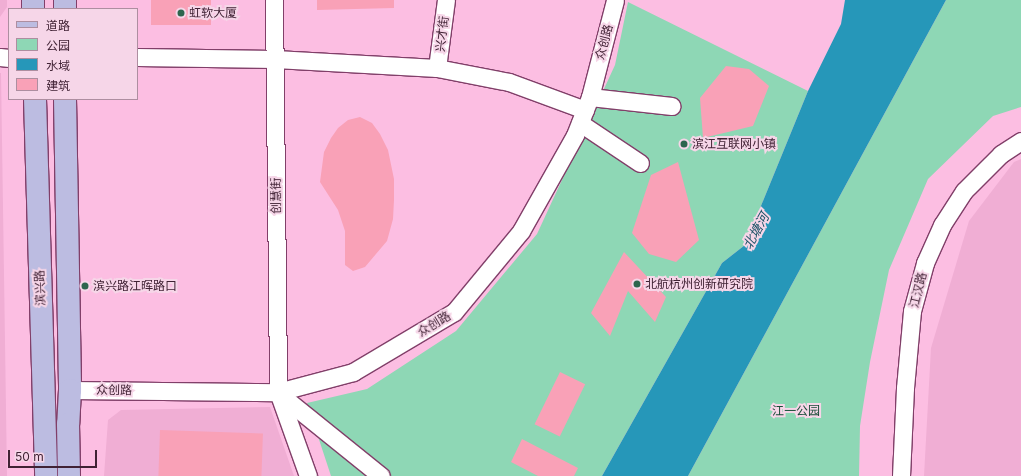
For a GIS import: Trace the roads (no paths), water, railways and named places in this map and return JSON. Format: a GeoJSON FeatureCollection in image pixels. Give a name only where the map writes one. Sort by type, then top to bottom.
{"type":"FeatureCollection","features":[{"type":"Feature","properties":{"kind":"main road","name":"滨兴路"},"geometry":{"type":"LineString","coordinates":[[35,100],[46,476]]}},
{"type":"Feature","properties":{"kind":"main road"},"geometry":{"type":"LineString","coordinates":[[65,100],[70,390],[68,424],[69,476]]}},
{"type":"Feature","properties":{"kind":"street","name":"创慧街"},"geometry":{"type":"LineString","coordinates":[[274,0],[278,392],[308,476]]}},
{"type":"Feature","properties":{"kind":"street","name":"兴才街"},"geometry":{"type":"LineString","coordinates":[[437,68],[446,0]]}},
{"type":"Feature","properties":{"kind":"street","name":"众创路"},"geometry":{"type":"LineString","coordinates":[[70,390],[278,392],[353,372],[454,312],[521,231],[585,110],[615,0]]}},
{"type":"Feature","properties":{"kind":"street"},"geometry":{"type":"LineString","coordinates":[[138,57],[275,59],[437,68],[509,82],[585,110],[672,106]]}},
{"type":"Feature","properties":{"kind":"street"},"geometry":{"type":"LineString","coordinates":[[585,110],[640,163]]}},
{"type":"Feature","properties":{"kind":"street","name":"江汉路"},"geometry":{"type":"LineString","coordinates":[[901,476],[905,388],[912,311],[924,262],[942,224],[964,191],[1001,154],[1021,141]]}},
{"type":"Feature","properties":{"kind":"street"},"geometry":{"type":"LineString","coordinates":[[278,392],[381,476]]}},
{"type":"Feature","properties":{"kind":"water","name":"北塘河"},"geometry":{"type":"Polygon","coordinates":[[[845,0],[946,0],[688,476],[602,476],[722,263],[745,245],[808,91],[841,24],[845,0]]]}},
{"type":"Feature","properties":{"kind":"place","name":"虹软大厦"},"geometry":{"type":"Point","coordinates":[181,13]}},
{"type":"Feature","properties":{"kind":"place","name":"滨江互联网小镇"},"geometry":{"type":"Point","coordinates":[684,144]}},
{"type":"Feature","properties":{"kind":"place","name":"北航杭州创新研究院"},"geometry":{"type":"Point","coordinates":[637,284]}},
{"type":"Feature","properties":{"kind":"place","name":"滨兴路江晖路口"},"geometry":{"type":"Point","coordinates":[85,286]}},
{"type":"Feature","properties":{"kind":"park label","name":"江一公园"},"geometry":{"type":"Point","coordinates":[796,411]}}]}
